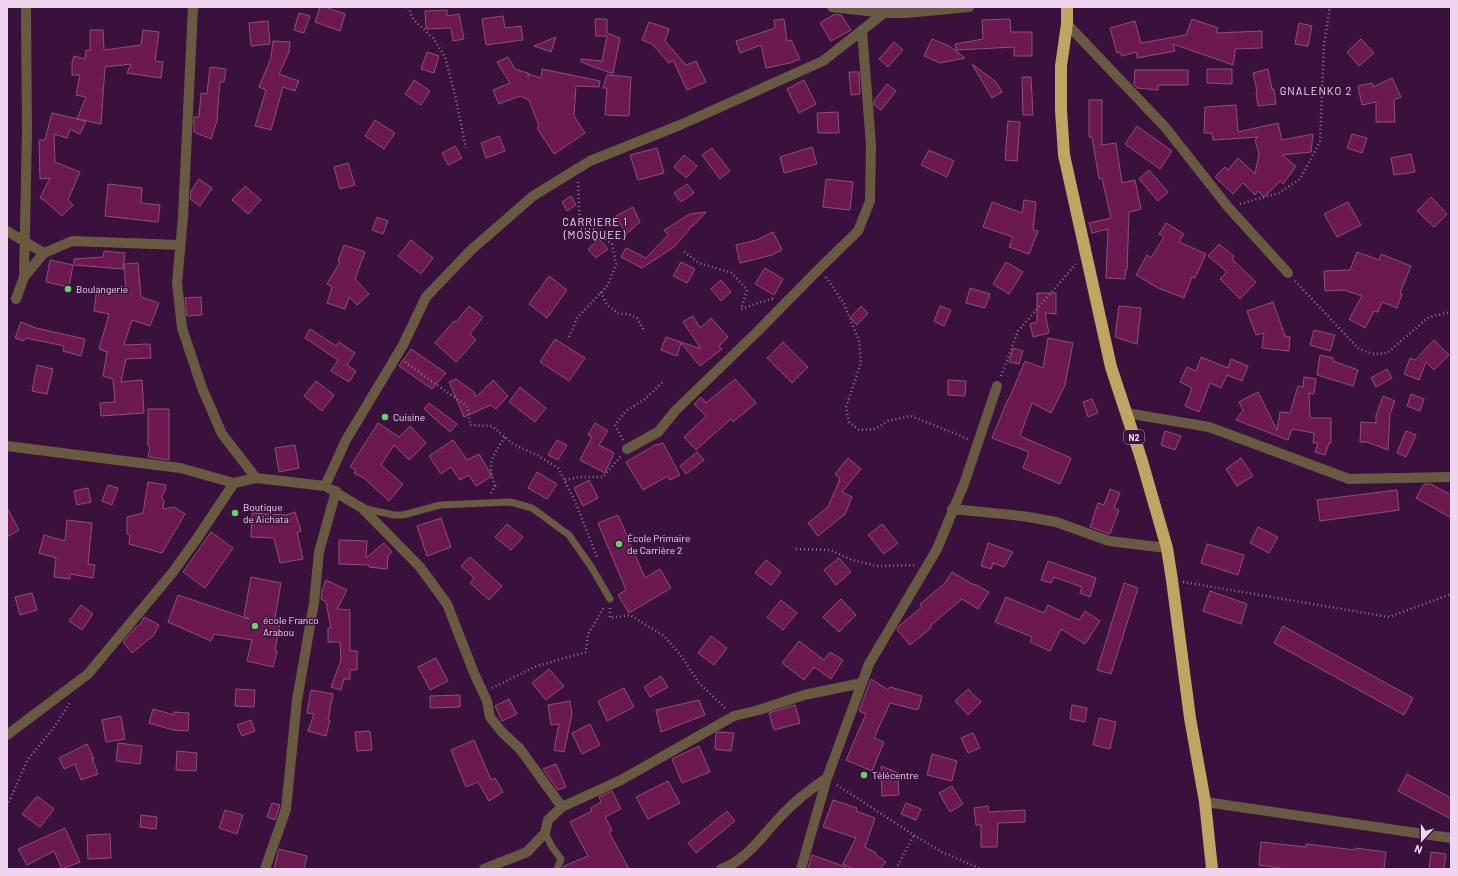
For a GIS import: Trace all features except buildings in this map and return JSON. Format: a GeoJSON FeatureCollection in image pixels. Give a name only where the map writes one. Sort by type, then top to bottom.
{"type":"FeatureCollection","features":[{"type":"Feature","properties":{"kind":"highway","name":"N2"},"geometry":{"type":"LineString","coordinates":[[1067,7],[1067,24],[1061,66],[1060,110],[1063,148],[1111,367],[1141,458],[1167,548],[1190,718],[1205,802],[1212,869]]}},
{"type":"Feature","properties":{"kind":"street"},"geometry":{"type":"LineString","coordinates":[[24,277],[27,132],[26,7]]}},
{"type":"Feature","properties":{"kind":"street"},"geometry":{"type":"LineString","coordinates":[[193,7],[183,216],[177,283],[182,328],[202,388],[222,434],[256,478]]}},
{"type":"Feature","properties":{"kind":"street"},"geometry":{"type":"LineString","coordinates":[[832,7],[887,10],[906,13],[969,7]]}},
{"type":"Feature","properties":{"kind":"street"},"geometry":{"type":"LineString","coordinates":[[325,486],[346,440],[396,356],[426,297],[466,255],[533,196],[590,161],[680,125],[823,61],[887,10]]}},
{"type":"Feature","properties":{"kind":"street"},"geometry":{"type":"LineString","coordinates":[[1067,24],[1165,127],[1228,207],[1288,273]]}},
{"type":"Feature","properties":{"kind":"street"},"geometry":{"type":"LineString","coordinates":[[627,449],[658,432],[676,410],[858,231],[870,201],[871,145],[862,30]]}},
{"type":"Feature","properties":{"kind":"street"},"geometry":{"type":"LineString","coordinates":[[7,231],[44,253]]}},
{"type":"Feature","properties":{"kind":"street"},"geometry":{"type":"LineString","coordinates":[[16,299],[24,277],[44,253],[72,241],[180,245]]}},
{"type":"Feature","properties":{"kind":"street"},"geometry":{"type":"LineString","coordinates":[[801,869],[827,778],[869,664],[936,549],[964,484],[997,386]]}},
{"type":"Feature","properties":{"kind":"street"},"geometry":{"type":"LineString","coordinates":[[1126,413],[1209,427],[1349,479],[1451,477]]}},
{"type":"Feature","properties":{"kind":"street"},"geometry":{"type":"LineString","coordinates":[[7,446],[180,468],[234,483],[256,478],[325,486],[336,491],[362,508],[420,567],[447,604],[474,673],[487,701],[490,717],[501,732],[520,749],[562,807]]}},
{"type":"Feature","properties":{"kind":"street"},"geometry":{"type":"LineString","coordinates":[[7,735],[88,674],[173,572],[234,483]]}},
{"type":"Feature","properties":{"kind":"street"},"geometry":{"type":"LineString","coordinates":[[265,869],[286,809],[297,700],[314,603],[319,552],[336,491]]}},
{"type":"Feature","properties":{"kind":"street"},"geometry":{"type":"LineString","coordinates":[[952,509],[1022,516],[1056,522],[1109,541],[1167,548]]}},
{"type":"Feature","properties":{"kind":"street"},"geometry":{"type":"LineString","coordinates":[[484,869],[527,852],[545,833],[548,820],[562,807],[621,780],[734,716],[760,710],[804,695],[862,684]]}},
{"type":"Feature","properties":{"kind":"street"},"geometry":{"type":"LineString","coordinates":[[721,869],[727,867],[744,856],[784,812],[827,778]]}},
{"type":"Feature","properties":{"kind":"street"},"geometry":{"type":"LineString","coordinates":[[1205,802],[1451,838]]}},
{"type":"Feature","properties":{"kind":"lane"},"geometry":{"type":"LineString","coordinates":[[362,508],[394,515],[403,515],[440,505],[510,502],[532,508],[569,535],[592,568],[610,599]]}},
{"type":"Feature","properties":{"kind":"lane"},"geometry":{"type":"LineString","coordinates":[[545,833],[552,847],[561,859],[557,869]]}},
{"type":"Feature","properties":{"kind":"path"},"geometry":{"type":"LineString","coordinates":[[408,7],[413,19],[433,38],[445,57],[466,148]]}},
{"type":"Feature","properties":{"kind":"path"},"geometry":{"type":"LineString","coordinates":[[1228,207],[1278,193],[1300,179],[1320,142],[1324,44],[1330,7]]}},
{"type":"Feature","properties":{"kind":"path"},"geometry":{"type":"LineString","coordinates":[[569,337],[577,318],[608,285],[616,264],[612,244],[593,229],[580,229],[577,169]]}},
{"type":"Feature","properties":{"kind":"path"},"geometry":{"type":"LineString","coordinates":[[684,252],[699,264],[732,273],[747,290],[741,310],[772,299],[783,306]]}},
{"type":"Feature","properties":{"kind":"path"},"geometry":{"type":"LineString","coordinates":[[997,386],[1018,331],[1085,253]]}},
{"type":"Feature","properties":{"kind":"path"},"geometry":{"type":"LineString","coordinates":[[820,268],[844,304],[859,341],[861,363],[846,407],[849,422],[859,430],[875,429],[888,421],[911,416],[978,442]]}},
{"type":"Feature","properties":{"kind":"path"},"geometry":{"type":"LineString","coordinates":[[1288,273],[1359,349],[1374,354],[1387,353],[1429,317],[1451,312]]}},
{"type":"Feature","properties":{"kind":"path"},"geometry":{"type":"LineString","coordinates":[[601,292],[607,305],[619,314],[628,314],[637,318],[644,330]]}},
{"type":"Feature","properties":{"kind":"path"},"geometry":{"type":"LineString","coordinates":[[396,356],[468,407],[470,425],[492,426],[513,444],[537,455],[558,468],[575,501],[598,559]]}},
{"type":"Feature","properties":{"kind":"path"},"geometry":{"type":"LineString","coordinates":[[564,480],[580,477],[603,478],[627,449],[616,425],[626,411],[645,399],[664,381]]}},
{"type":"Feature","properties":{"kind":"path"},"geometry":{"type":"LineString","coordinates":[[477,504],[489,496],[495,486],[490,474],[492,458],[505,437]]}},
{"type":"Feature","properties":{"kind":"path"},"geometry":{"type":"LineString","coordinates":[[796,549],[830,550],[852,560],[878,566],[927,565]]}},
{"type":"Feature","properties":{"kind":"path"},"geometry":{"type":"LineString","coordinates":[[1172,580],[1389,617],[1451,594]]}},
{"type":"Feature","properties":{"kind":"path"},"geometry":{"type":"LineString","coordinates":[[487,701],[492,688],[537,666],[586,652],[588,634],[610,599]]}},
{"type":"Feature","properties":{"kind":"path"},"geometry":{"type":"LineString","coordinates":[[610,599],[610,618],[630,615],[664,636],[680,654],[699,683],[734,716]]}},
{"type":"Feature","properties":{"kind":"path"},"geometry":{"type":"LineString","coordinates":[[7,806],[28,759],[52,730],[72,699]]}},
{"type":"Feature","properties":{"kind":"path"},"geometry":{"type":"LineString","coordinates":[[827,778],[942,852],[981,869]]}},
{"type":"Feature","properties":{"kind":"path"},"geometry":{"type":"LineString","coordinates":[[896,869],[914,835]]}},
{"type":"Feature","properties":{"kind":"place","name":"Boulangerie"},"geometry":{"type":"Point","coordinates":[68,289]}},
{"type":"Feature","properties":{"kind":"place","name":"Cuisine"},"geometry":{"type":"Point","coordinates":[385,417]}},
{"type":"Feature","properties":{"kind":"place","name":"Boutique de Aichata"},"geometry":{"type":"Point","coordinates":[235,513]}},
{"type":"Feature","properties":{"kind":"place","name":"École Primaire de Carrière 2"},"geometry":{"type":"Point","coordinates":[619,544]}},
{"type":"Feature","properties":{"kind":"place","name":"école Franco Arabou"},"geometry":{"type":"Point","coordinates":[255,626]}},
{"type":"Feature","properties":{"kind":"place","name":"Télécentre"},"geometry":{"type":"Point","coordinates":[864,775]}},
{"type":"Feature","properties":{"kind":"district","name":"GNALENKO 2"},"geometry":{"type":"Point","coordinates":[1316,90]}},
{"type":"Feature","properties":{"kind":"district","name":"CARRIERE 1 (MOSQUEE)"},"geometry":{"type":"Point","coordinates":[595,227]}}]}
